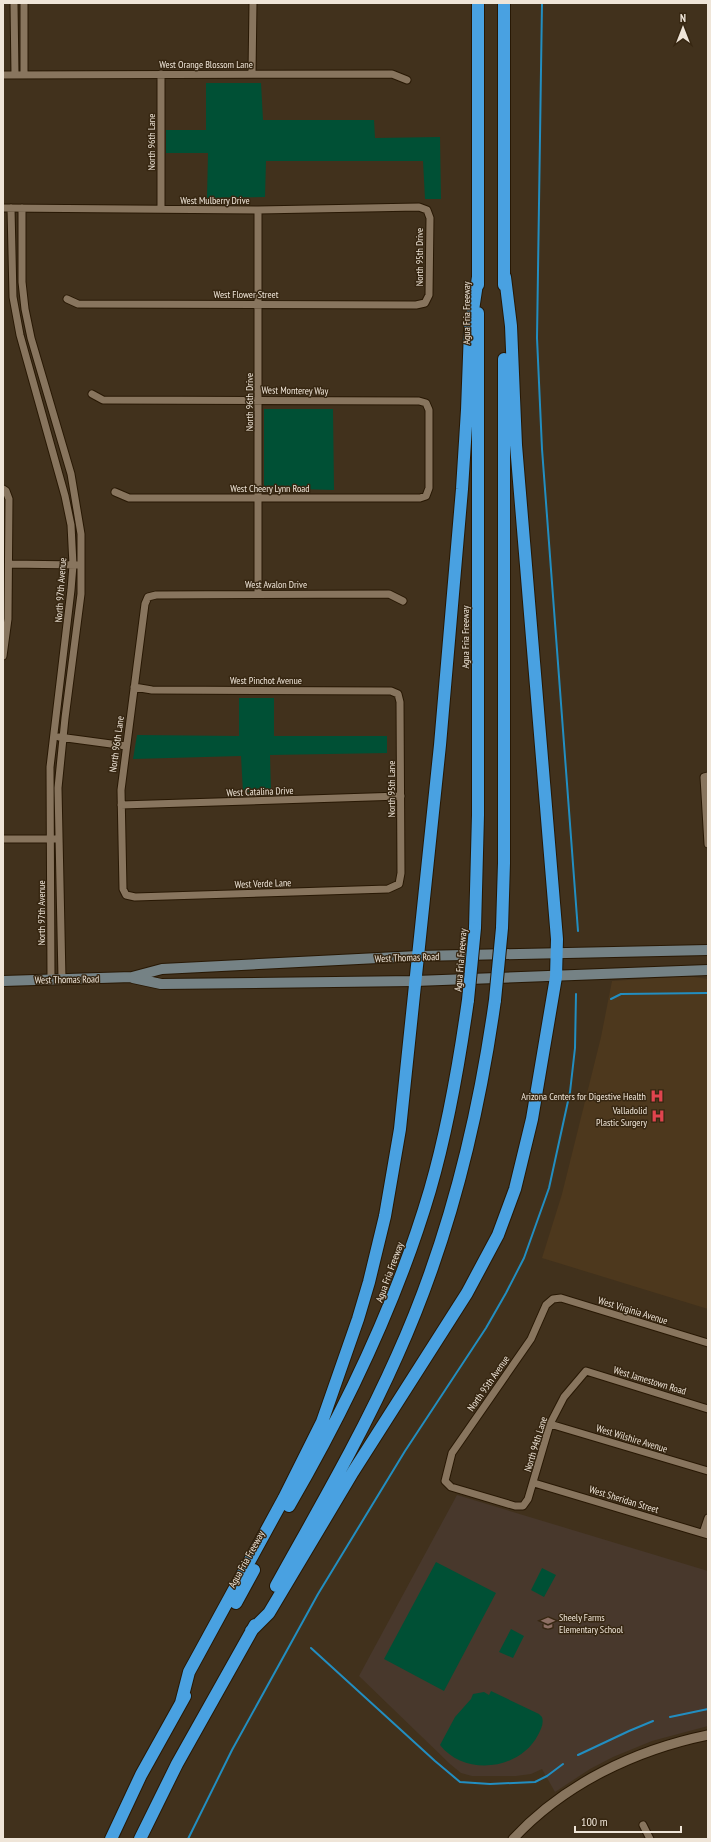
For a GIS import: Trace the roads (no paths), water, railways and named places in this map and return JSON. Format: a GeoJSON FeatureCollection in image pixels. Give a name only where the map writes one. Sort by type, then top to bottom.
{"type":"FeatureCollection","features":[{"type":"Feature","properties":{"kind":"highway","name":"Agua Fria Freeway"},"geometry":{"type":"LineString","coordinates":[[111,1839],[142,1775],[332,1429],[367,1359],[389,1307],[418,1228],[436,1166],[454,1088],[468,1000],[475,928],[478,815],[478,3]]}},
{"type":"Feature","properties":{"kind":"highway"},"geometry":{"type":"LineString","coordinates":[[140,1839],[177,1764],[370,1412],[398,1355],[444,1233],[468,1150],[485,1065],[495,1000],[502,928],[504,870],[504,3]]}},
{"type":"Feature","properties":{"kind":"highway"},"geometry":{"type":"LineString","coordinates":[[181,1702],[189,1672],[238,1580],[256,1551],[309,1450],[328,1408],[349,1349],[369,1282],[385,1216],[400,1129],[443,713],[462,489],[468,402],[470,330],[478,277]]}},
{"type":"Feature","properties":{"kind":"highway"},"geometry":{"type":"LineString","coordinates":[[251,1631],[269,1613],[353,1472],[471,1287],[498,1235],[515,1189],[530,1126],[541,1070],[556,977],[557,953],[516,445],[511,326],[504,277]]}},
{"type":"Feature","properties":{"kind":"main road","name":"West Thomas Road"},"geometry":{"type":"LineString","coordinates":[[132,978],[162,969],[418,956],[708,950]]}},
{"type":"Feature","properties":{"kind":"main road","name":"West Thomas Road"},"geometry":{"type":"LineString","coordinates":[[3,981],[132,978],[161,984],[415,981],[556,977],[708,970]]}},
{"type":"Feature","properties":{"kind":"street"},"geometry":{"type":"LineString","coordinates":[[14,3],[14,75]]}},
{"type":"Feature","properties":{"kind":"street"},"geometry":{"type":"LineString","coordinates":[[24,3],[24,75]]}},
{"type":"Feature","properties":{"kind":"street"},"geometry":{"type":"LineString","coordinates":[[252,73],[253,3]]}},
{"type":"Feature","properties":{"kind":"street","name":"West Orange Blossom Lane"},"geometry":{"type":"LineString","coordinates":[[3,75],[252,73],[392,74],[407,80]]}},
{"type":"Feature","properties":{"kind":"street","name":"North 96th Lane"},"geometry":{"type":"LineString","coordinates":[[161,74],[161,209]]}},
{"type":"Feature","properties":{"kind":"street","name":"West Mulberry Drive"},"geometry":{"type":"LineString","coordinates":[[3,208],[258,210],[418,207],[427,210]]}},
{"type":"Feature","properties":{"kind":"street","name":"North 97th Avenue"},"geometry":{"type":"LineString","coordinates":[[11,208],[13,297],[20,335],[66,496],[71,526],[73,565],[67,632],[50,767],[51,979]]}},
{"type":"Feature","properties":{"kind":"street","name":"North 97th Avenue"},"geometry":{"type":"LineString","coordinates":[[22,208],[22,282],[25,309],[31,338],[71,474],[81,534],[81,594],[62,738],[58,788],[62,979]]}},
{"type":"Feature","properties":{"kind":"street","name":"North 96th Drive"},"geometry":{"type":"LineString","coordinates":[[258,210],[260,304],[258,594]]}},
{"type":"Feature","properties":{"kind":"street","name":"North 95th Drive"},"geometry":{"type":"LineString","coordinates":[[425,303],[429,295],[430,218],[427,210]]}},
{"type":"Feature","properties":{"kind":"street","name":"West Flower Street"},"geometry":{"type":"LineString","coordinates":[[67,300],[78,304],[416,305],[425,303]]}},
{"type":"Feature","properties":{"kind":"street","name":"West Monterey Way"},"geometry":{"type":"LineString","coordinates":[[92,394],[103,400],[259,400],[426,403],[429,410],[429,488],[426,496]]}},
{"type":"Feature","properties":{"kind":"street"},"geometry":{"type":"LineString","coordinates":[[3,656],[9,564],[9,499],[5,490]]}},
{"type":"Feature","properties":{"kind":"street","name":"West Cheery Lynn Road"},"geometry":{"type":"LineString","coordinates":[[115,492],[129,498],[420,498],[426,496]]}},
{"type":"Feature","properties":{"kind":"street"},"geometry":{"type":"LineString","coordinates":[[9,564],[82,565]]}},
{"type":"Feature","properties":{"kind":"street","name":"West Avalon Drive"},"geometry":{"type":"LineString","coordinates":[[148,597],[156,595],[389,594],[403,601]]}},
{"type":"Feature","properties":{"kind":"street","name":"North 96th Lane"},"geometry":{"type":"LineString","coordinates":[[126,895],[123,889],[120,790],[145,604],[148,597]]}},
{"type":"Feature","properties":{"kind":"street","name":"West Pinchot Avenue"},"geometry":{"type":"LineString","coordinates":[[134,687],[152,690],[391,691],[398,694]]}},
{"type":"Feature","properties":{"kind":"street","name":"North 95th Lane"},"geometry":{"type":"LineString","coordinates":[[398,694],[400,702],[401,796],[401,873],[399,884]]}},
{"type":"Feature","properties":{"kind":"street"},"geometry":{"type":"LineString","coordinates":[[53,736],[126,746]]}},
{"type":"Feature","properties":{"kind":"street"},"geometry":{"type":"LineString","coordinates":[[706,777],[708,844]]}},
{"type":"Feature","properties":{"kind":"street","name":"West Catalina Drive"},"geometry":{"type":"LineString","coordinates":[[121,805],[401,796]]}},
{"type":"Feature","properties":{"kind":"street"},"geometry":{"type":"LineString","coordinates":[[3,839],[59,839]]}},
{"type":"Feature","properties":{"kind":"street","name":"West Verde Lane"},"geometry":{"type":"LineString","coordinates":[[126,895],[135,897],[388,889],[399,884]]}},
{"type":"Feature","properties":{"kind":"street","name":"West Virginia Avenue"},"geometry":{"type":"LineString","coordinates":[[553,1299],[561,1298],[708,1343]]}},
{"type":"Feature","properties":{"kind":"street","name":"North 95th Avenue"},"geometry":{"type":"LineString","coordinates":[[523,1506],[515,1506],[451,1486],[445,1481],[452,1454],[531,1339],[546,1305],[553,1299]]}},
{"type":"Feature","properties":{"kind":"street","name":"West Jamestown Road"},"geometry":{"type":"LineString","coordinates":[[586,1371],[708,1408]]}},
{"type":"Feature","properties":{"kind":"street","name":"North 94th Lane"},"geometry":{"type":"LineString","coordinates":[[523,1506],[528,1499],[534,1483],[550,1424],[564,1397],[586,1371]]}},
{"type":"Feature","properties":{"kind":"street","name":"West Wilshire Avenue"},"geometry":{"type":"LineString","coordinates":[[550,1424],[708,1471]]}},
{"type":"Feature","properties":{"kind":"street","name":"West Sheridan Street"},"geometry":{"type":"LineString","coordinates":[[534,1483],[706,1534]]}},
{"type":"Feature","properties":{"kind":"street"},"geometry":{"type":"LineString","coordinates":[[706,1534],[708,1518]]}},
{"type":"Feature","properties":{"kind":"street"},"geometry":{"type":"LineString","coordinates":[[513,1839],[542,1812],[574,1789],[614,1766],[672,1743],[708,1735]]}},
{"type":"Feature","properties":{"kind":"street"},"geometry":{"type":"LineString","coordinates":[[643,1825],[650,1839]]}},
{"type":"Feature","properties":{"kind":"waterway"},"geometry":{"type":"LineString","coordinates":[[542,3],[537,338],[542,449],[578,931]]}},
{"type":"Feature","properties":{"kind":"waterway"},"geometry":{"type":"LineString","coordinates":[[611,999],[621,994],[708,993]]}},
{"type":"Feature","properties":{"kind":"waterway"},"geometry":{"type":"LineString","coordinates":[[188,1839],[232,1750],[318,1594],[405,1451],[486,1328],[524,1258],[549,1188],[570,1092],[575,1048],[576,994]]}},
{"type":"Feature","properties":{"kind":"waterway"},"geometry":{"type":"LineString","coordinates":[[311,1648],[460,1782],[490,1784],[535,1782],[547,1776],[563,1764]]}},
{"type":"Feature","properties":{"kind":"waterway"},"geometry":{"type":"LineString","coordinates":[[670,1717],[708,1709]]}},
{"type":"Feature","properties":{"kind":"waterway"},"geometry":{"type":"LineString","coordinates":[[578,1755],[653,1721]]}},
{"type":"Feature","properties":{"kind":"place","name":"Arizona Centers for Digestive Health"},"geometry":{"type":"Point","coordinates":[657,1096]}},
{"type":"Feature","properties":{"kind":"place","name":"Valladolid Plastic Surgery"},"geometry":{"type":"Point","coordinates":[658,1116]}},
{"type":"Feature","properties":{"kind":"place","name":"Sheely Farms Elementary School"},"geometry":{"type":"Point","coordinates":[548,1623]}}]}
